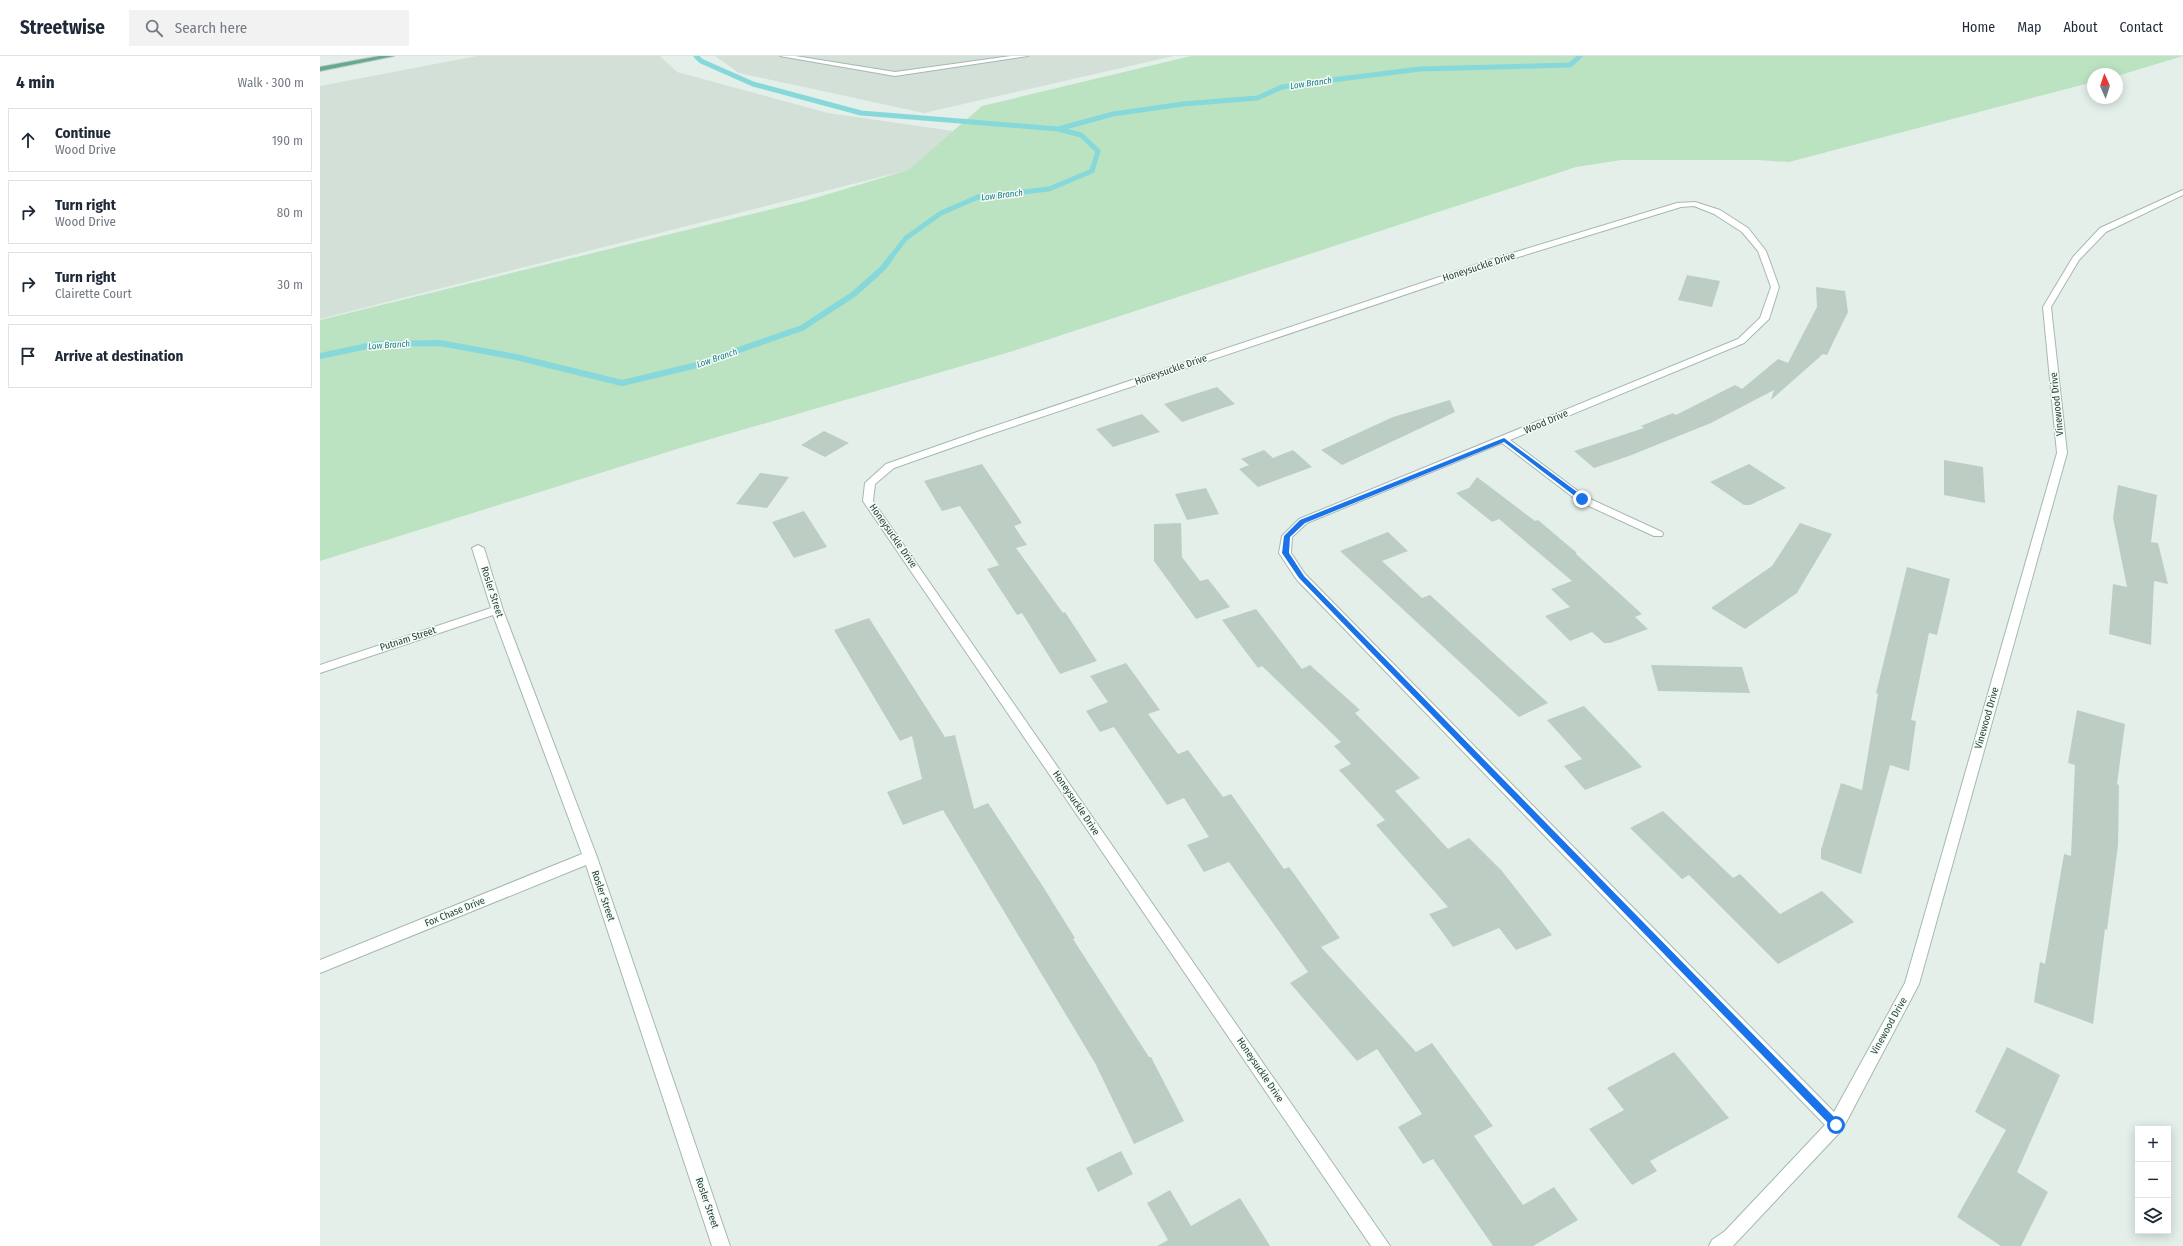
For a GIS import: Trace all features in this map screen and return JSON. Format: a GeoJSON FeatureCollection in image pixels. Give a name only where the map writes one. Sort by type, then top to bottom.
{"type":"FeatureCollection","features":[{"type":"Feature","properties":{"kind":"main road"},"geometry":{"type":"LineString","coordinates":[[320,69],[391,56]]}},
{"type":"Feature","properties":{"kind":"street"},"geometry":{"type":"LineString","coordinates":[[783,56],[895,74],[1025,56]]}},
{"type":"Feature","properties":{"kind":"street","name":"Vinewood Drive"},"geometry":{"type":"LineString","coordinates":[[1718,1246],[1730,1237],[1836,1125],[1912,984],[2062,454],[2047,307],[2076,259],[2103,230],[2183,192]]}},
{"type":"Feature","properties":{"kind":"street","name":"Wood Drive"},"geometry":{"type":"LineString","coordinates":[[1695,204],[1716,212],[1745,230],[1762,251],[1775,287],[1764,319],[1741,341],[1504,440],[1302,521],[1287,536],[1286,553],[1301,577],[1836,1125]]}},
{"type":"Feature","properties":{"kind":"street","name":"Honeysuckle Drive"},"geometry":{"type":"LineString","coordinates":[[1381,1246],[868,501],[870,483],[890,466],[981,434],[1499,260],[1680,205],[1695,204]]}},
{"type":"Feature","properties":{"kind":"street"},"geometry":{"type":"LineString","coordinates":[[1504,440],[1582,499],[1658,534]]}},
{"type":"Feature","properties":{"kind":"street","name":"Rosler Street"},"geometry":{"type":"LineString","coordinates":[[478,548],[497,610],[590,857],[722,1246]]}},
{"type":"Feature","properties":{"kind":"street","name":"Putnam Street"},"geometry":{"type":"LineString","coordinates":[[320,669],[497,610]]}},
{"type":"Feature","properties":{"kind":"street","name":"Fox Chase Drive"},"geometry":{"type":"LineString","coordinates":[[320,967],[590,857]]}},
{"type":"Feature","properties":{"kind":"shaded area"},"geometry":{"type":"Polygon","coordinates":[[[477,56],[660,56],[677,72],[828,113],[953,131],[908,170],[320,319],[320,86],[477,56]]]}},
{"type":"Feature","properties":{"kind":"shaded area"},"geometry":{"type":"Polygon","coordinates":[[[715,56],[1174,56],[924,113],[739,73],[715,56]]]}},
{"type":"Feature","properties":{"kind":"green space"},"geometry":{"type":"Polygon","coordinates":[[[1191,56],[2183,56],[2123,74],[2123,68],[2087,68],[2087,84],[1789,162],[1758,160],[1621,160],[1576,167],[1010,352],[680,448],[320,561],[320,320],[805,201],[908,170],[982,106],[1191,56]]]}},
{"type":"Feature","properties":{"kind":"building"},"geometry":{"type":"Polygon","coordinates":[[[1687,275],[1720,281],[1712,307],[1678,300],[1687,275]]]}},
{"type":"Feature","properties":{"kind":"building"},"geometry":{"type":"Polygon","coordinates":[[[1816,287],[1845,291],[1848,312],[1827,355],[1823,354],[1771,400],[1774,390],[1711,423],[1629,456],[1594,468],[1574,451],[1644,428],[1641,426],[1673,413],[1676,415],[1735,385],[1742,389],[1778,359],[1788,363],[1817,307],[1816,287]]]}},
{"type":"Feature","properties":{"kind":"building"},"geometry":{"type":"Polygon","coordinates":[[[1217,387],[1235,404],[1182,422],[1164,404],[1217,387]]]}},
{"type":"Feature","properties":{"kind":"building"},"geometry":{"type":"Polygon","coordinates":[[[1450,400],[1455,412],[1342,465],[1321,450],[1393,417],[1450,400]]]}},
{"type":"Feature","properties":{"kind":"building"},"geometry":{"type":"Polygon","coordinates":[[[1142,414],[1160,432],[1113,447],[1096,429],[1142,414]]]}},
{"type":"Feature","properties":{"kind":"building"},"geometry":{"type":"Polygon","coordinates":[[[824,431],[849,443],[825,457],[801,445],[824,431]]]}},
{"type":"Feature","properties":{"kind":"building"},"geometry":{"type":"Polygon","coordinates":[[[1264,450],[1273,458],[1293,450],[1312,467],[1258,487],[1239,469],[1249,465],[1241,459],[1264,450]]]}},
{"type":"Feature","properties":{"kind":"building"},"geometry":{"type":"Polygon","coordinates":[[[1944,460],[1983,467],[1985,503],[1944,495],[1944,460]]]}},
{"type":"Feature","properties":{"kind":"building"},"geometry":{"type":"Polygon","coordinates":[[[982,464],[1022,523],[1014,526],[1027,545],[1016,548],[1063,613],[1065,612],[1097,661],[1060,674],[1022,613],[1017,615],[987,569],[999,565],[960,506],[942,511],[924,481],[982,464]]]}},
{"type":"Feature","properties":{"kind":"building"},"geometry":{"type":"Polygon","coordinates":[[[1749,464],[1786,488],[1750,505],[1744,505],[1710,482],[1749,464]]]}},
{"type":"Feature","properties":{"kind":"building"},"geometry":{"type":"Polygon","coordinates":[[[760,473],[789,477],[767,508],[736,504],[760,473]]]}},
{"type":"Feature","properties":{"kind":"building"},"geometry":{"type":"Polygon","coordinates":[[[1477,477],[1535,521],[1538,520],[1577,553],[1575,553],[1642,614],[1635,617],[1648,629],[1610,643],[1604,643],[1592,632],[1570,641],[1545,616],[1570,607],[1551,589],[1572,581],[1499,519],[1492,522],[1456,493],[1469,488],[1477,477]]]}},
{"type":"Feature","properties":{"kind":"building"},"geometry":{"type":"Polygon","coordinates":[[[2118,485],[2157,495],[2151,542],[2158,543],[2168,584],[2154,581],[2151,645],[2109,634],[2113,584],[2127,587],[2113,518],[2118,485]]]}},
{"type":"Feature","properties":{"kind":"building"},"geometry":{"type":"Polygon","coordinates":[[[1206,488],[1219,514],[1187,520],[1175,494],[1206,488]]]}},
{"type":"Feature","properties":{"kind":"building"},"geometry":{"type":"Polygon","coordinates":[[[804,511],[827,547],[794,558],[772,522],[804,511]]]}},
{"type":"Feature","properties":{"kind":"building"},"geometry":{"type":"Polygon","coordinates":[[[1181,523],[1182,557],[1200,581],[1208,579],[1230,607],[1196,619],[1154,561],[1154,524],[1181,523]]]}},
{"type":"Feature","properties":{"kind":"building"},"geometry":{"type":"Polygon","coordinates":[[[1800,523],[1832,534],[1797,593],[1745,629],[1711,608],[1772,566],[1800,523]]]}},
{"type":"Feature","properties":{"kind":"building"},"geometry":{"type":"Polygon","coordinates":[[[1388,532],[1408,551],[1382,561],[1422,598],[1430,595],[1548,703],[1519,717],[1340,551],[1388,532]]]}},
{"type":"Feature","properties":{"kind":"building"},"geometry":{"type":"Polygon","coordinates":[[[1907,567],[1950,579],[1937,635],[1929,633],[1911,720],[1916,721],[1909,771],[1890,765],[1861,874],[1821,859],[1821,850],[1841,783],[1862,790],[1878,694],[1876,693],[1907,567]]]}},
{"type":"Feature","properties":{"kind":"building"},"geometry":{"type":"Polygon","coordinates":[[[1256,609],[1302,669],[1310,665],[1360,710],[1355,713],[1420,778],[1395,791],[1448,849],[1469,838],[1502,871],[1552,935],[1516,950],[1499,928],[1453,947],[1429,914],[1448,907],[1376,825],[1385,820],[1339,770],[1351,764],[1334,746],[1341,742],[1262,666],[1258,668],[1222,620],[1256,609]]]}},
{"type":"Feature","properties":{"kind":"building"},"geometry":{"type":"Polygon","coordinates":[[[869,618],[945,737],[955,735],[974,809],[988,803],[1042,885],[1075,938],[1073,939],[1149,1057],[1151,1057],[1184,1121],[1134,1144],[1095,1063],[943,810],[903,825],[887,792],[922,779],[912,736],[900,741],[834,630],[869,618]]]}},
{"type":"Feature","properties":{"kind":"building"},"geometry":{"type":"Polygon","coordinates":[[[1126,663],[1160,710],[1148,714],[1178,754],[1188,750],[1223,797],[1231,794],[1284,869],[1289,867],[1340,938],[1321,947],[1416,1052],[1432,1043],[1493,1126],[1474,1136],[1523,1205],[1554,1187],[1578,1220],[1533,1246],[1493,1246],[1433,1159],[1423,1164],[1398,1127],[1422,1114],[1377,1049],[1357,1061],[1290,983],[1308,972],[1229,862],[1204,872],[1187,845],[1209,837],[1184,798],[1167,805],[1114,727],[1100,732],[1086,711],[1108,702],[1090,676],[1126,663]]]}},
{"type":"Feature","properties":{"kind":"building"},"geometry":{"type":"Polygon","coordinates":[[[1651,665],[1742,667],[1750,693],[1658,691],[1651,665]]]}},
{"type":"Feature","properties":{"kind":"building"},"geometry":{"type":"Polygon","coordinates":[[[1584,706],[1642,767],[1585,790],[1564,766],[1582,759],[1547,720],[1584,706]]]}},
{"type":"Feature","properties":{"kind":"building"},"geometry":{"type":"Polygon","coordinates":[[[2077,710],[2125,724],[2117,784],[2119,785],[2118,845],[2107,930],[2105,929],[2093,1024],[2034,1002],[2040,962],[2045,964],[2064,854],[2071,856],[2075,765],[2068,763],[2077,710]]]}},
{"type":"Feature","properties":{"kind":"building"},"geometry":{"type":"Polygon","coordinates":[[[1663,811],[1733,878],[1740,874],[1780,914],[1822,891],[1854,922],[1778,964],[1689,875],[1682,879],[1630,828],[1663,811]]]}},
{"type":"Feature","properties":{"kind":"building"},"geometry":{"type":"Polygon","coordinates":[[[2007,1047],[2060,1075],[2017,1172],[2048,1192],[2021,1246],[2001,1246],[1957,1217],[2006,1130],[1975,1112],[2007,1047]]]}},
{"type":"Feature","properties":{"kind":"building"},"geometry":{"type":"Polygon","coordinates":[[[1674,1052],[1729,1118],[1650,1161],[1657,1171],[1632,1185],[1589,1129],[1624,1110],[1607,1088],[1674,1052]]]}},
{"type":"Feature","properties":{"kind":"building"},"geometry":{"type":"Polygon","coordinates":[[[1121,1151],[1133,1174],[1098,1192],[1086,1168],[1121,1151]]]}},
{"type":"Feature","properties":{"kind":"building"},"geometry":{"type":"Polygon","coordinates":[[[1170,1190],[1191,1226],[1240,1198],[1270,1246],[1157,1246],[1168,1240],[1147,1203],[1170,1190]]]}},
{"type":"Feature","properties":{"kind":"waterway"},"geometry":{"type":"LineString","coordinates":[[696,56],[701,61],[753,84],[861,113],[1058,129]]}},
{"type":"Feature","properties":{"kind":"waterway","name":"Low Branch"},"geometry":{"type":"LineString","coordinates":[[1058,129],[1113,114],[1183,104],[1257,98],[1282,87],[1316,82],[1420,69],[1570,65],[1580,56]]}},
{"type":"Feature","properties":{"kind":"waterway","name":"Low Branch"},"geometry":{"type":"LineString","coordinates":[[891,257],[906,238],[941,213],[978,197],[1049,189],[1092,171],[1098,151],[1081,135],[1058,129]]}},
{"type":"Feature","properties":{"kind":"waterway","name":"Low Branch"},"geometry":{"type":"LineString","coordinates":[[320,356],[377,344],[440,343],[516,357],[622,383],[693,366],[802,328],[854,294],[883,268],[892,256]]}},
{"type":"Feature","properties":{"kind":"route"},"geometry":{"type":"LineString","coordinates":[[1582,499],[1504,440],[1302,521],[1287,536],[1286,553],[1301,577],[1836,1125]]}}]}
